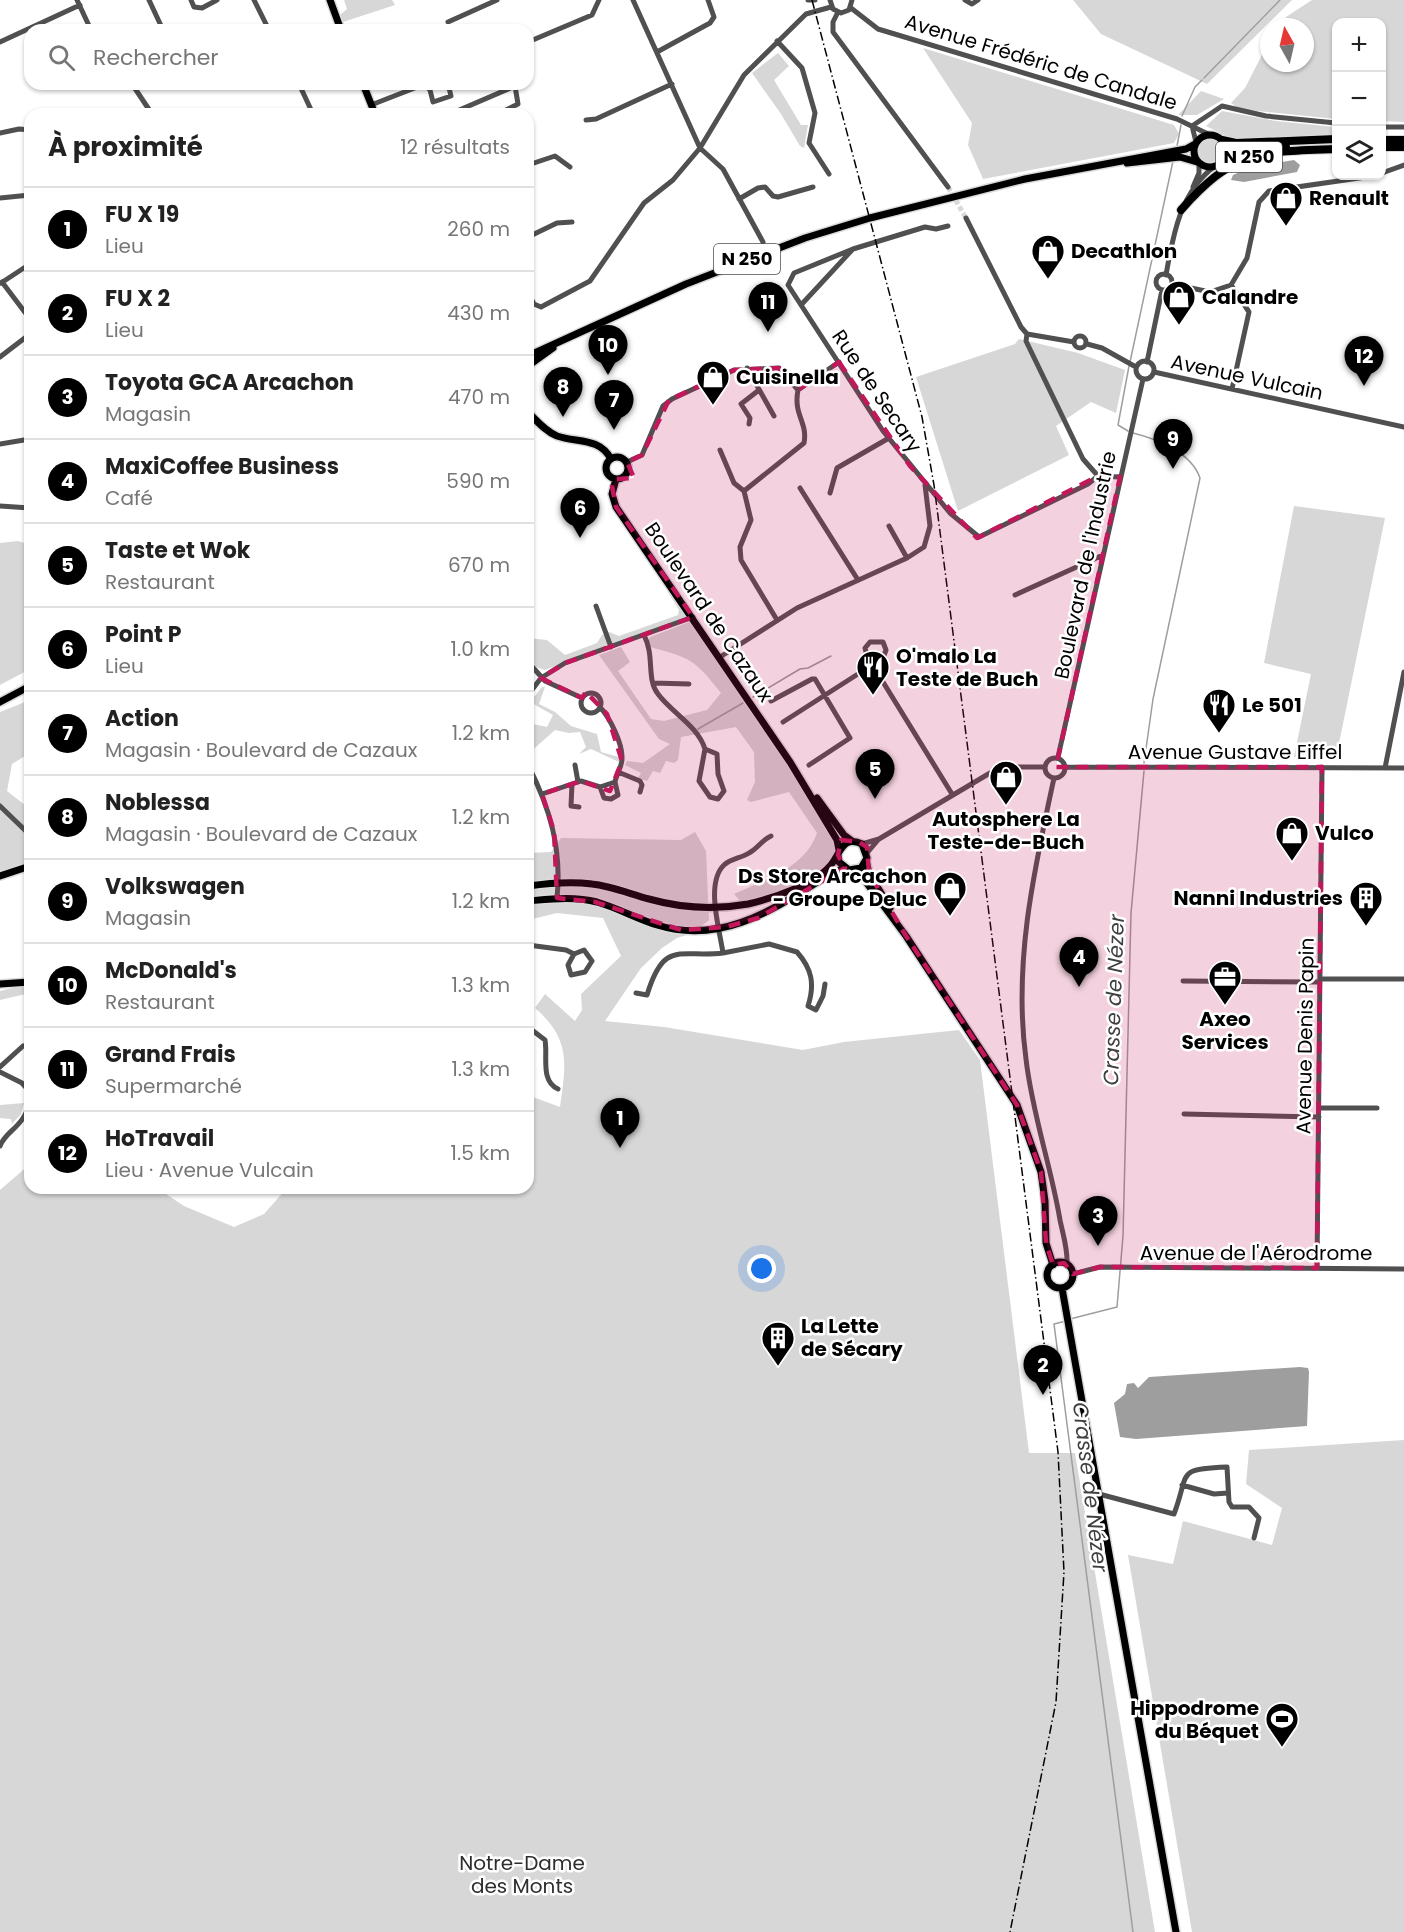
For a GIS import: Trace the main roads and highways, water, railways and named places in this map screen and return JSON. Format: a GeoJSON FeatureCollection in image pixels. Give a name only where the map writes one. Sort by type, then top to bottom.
{"type":"FeatureCollection","features":[{"type":"Feature","properties":{"kind":"highway","name":"N 250"},"geometry":{"type":"LineString","coordinates":[[1222,140],[1236,143],[1332,139]]}},
{"type":"Feature","properties":{"kind":"highway"},"geometry":{"type":"LineString","coordinates":[[1386,140],[1404,140]]}},
{"type":"Feature","properties":{"kind":"highway"},"geometry":{"type":"LineString","coordinates":[[1386,147],[1404,147]]}},
{"type":"Feature","properties":{"kind":"highway","name":"N 250"},"geometry":{"type":"LineString","coordinates":[[1226,156],[1249,149],[1332,148]]}},
{"type":"Feature","properties":{"kind":"highway","name":"N 250"},"geometry":{"type":"LineString","coordinates":[[1181,210],[1215,175],[1242,160],[1282,152],[1332,148]]}},
{"type":"Feature","properties":{"kind":"main road"},"geometry":{"type":"LineString","coordinates":[[330,0],[339,24]]}},
{"type":"Feature","properties":{"kind":"main road"},"geometry":{"type":"LineString","coordinates":[[365,90],[372,108]]}},
{"type":"Feature","properties":{"kind":"main road","name":"N 250"},"geometry":{"type":"LineString","coordinates":[[534,353],[686,284],[805,238],[962,193],[1109,163],[1186,149],[1208,135],[1222,140],[1226,156],[1215,166],[1180,157],[1109,163]]}},
{"type":"Feature","properties":{"kind":"main road","name":"N 250"},"geometry":{"type":"LineString","coordinates":[[1195,143],[1193,153],[1198,162]]}},
{"type":"Feature","properties":{"kind":"main road","name":"N 250"},"geometry":{"type":"LineString","coordinates":[[534,362],[559,343]]}},
{"type":"Feature","properties":{"kind":"main road"},"geometry":{"type":"LineString","coordinates":[[534,418],[548,431],[597,444],[607,452],[611,459]]}},
{"type":"Feature","properties":{"kind":"main road"},"geometry":{"type":"LineString","coordinates":[[620,457],[627,462],[627,473],[616,479],[607,472],[606,466],[611,459],[620,457]]}},
{"type":"Feature","properties":{"kind":"main road","name":"Boulevard de Cazaux"},"geometry":{"type":"LineString","coordinates":[[616,479],[612,486],[613,501],[790,762],[837,840],[838,852]]}},
{"type":"Feature","properties":{"kind":"main road"},"geometry":{"type":"LineString","coordinates":[[0,702],[24,690]]}},
{"type":"Feature","properties":{"kind":"main road","name":"Boulevard de Cazaux"},"geometry":{"type":"LineString","coordinates":[[790,762],[844,835],[852,841]]}},
{"type":"Feature","properties":{"kind":"main road"},"geometry":{"type":"LineString","coordinates":[[534,885],[557,882],[593,884],[669,904],[713,908],[751,903],[785,892],[830,867],[844,843],[852,841],[862,844],[867,857],[869,873],[906,936]]}},
{"type":"Feature","properties":{"kind":"main road"},"geometry":{"type":"LineString","coordinates":[[838,852],[839,862],[845,868],[854,870],[861,868],[867,857]]}},
{"type":"Feature","properties":{"kind":"main road"},"geometry":{"type":"LineString","coordinates":[[0,876],[24,868]]}},
{"type":"Feature","properties":{"kind":"main road"},"geometry":{"type":"LineString","coordinates":[[534,900],[557,898],[595,902],[659,926],[681,930],[719,929],[758,918],[832,873],[845,868]]}},
{"type":"Feature","properties":{"kind":"main road"},"geometry":{"type":"LineString","coordinates":[[854,870],[863,878],[906,936],[996,1070],[1024,1120],[1041,1172],[1046,1210],[1046,1249],[1053,1265]]}},
{"type":"Feature","properties":{"kind":"main road"},"geometry":{"type":"LineString","coordinates":[[2,985],[24,983]]}},
{"type":"Feature","properties":{"kind":"main road"},"geometry":{"type":"LineString","coordinates":[[1060,1262],[1067,1264],[1073,1274],[1071,1281],[1062,1288],[1054,1287],[1048,1280],[1048,1272],[1053,1265],[1060,1262]]}},
{"type":"Feature","properties":{"kind":"main road"},"geometry":{"type":"LineString","coordinates":[[1062,1288],[1176,1932]]}},
{"type":"Feature","properties":{"kind":"waterway","name":"Crasse de Nézer"},"geometry":{"type":"LineString","coordinates":[[1204,78],[1280,0]]}},
{"type":"Feature","properties":{"kind":"waterway","name":"Crasse de Nézer"},"geometry":{"type":"LineString","coordinates":[[1182,116],[1195,87],[1202,80]]}},
{"type":"Feature","properties":{"kind":"waterway","name":"Crasse de Nézer"},"geometry":{"type":"LineString","coordinates":[[1177,146],[1181,125]]}},
{"type":"Feature","properties":{"kind":"waterway","name":"Crasse de Nézer"},"geometry":{"type":"LineString","coordinates":[[1130,362],[1173,161]]}},
{"type":"Feature","properties":{"kind":"waterway","name":"Crasse de Nézer"},"geometry":{"type":"LineString","coordinates":[[1128,431],[1118,425],[1129,366]]}},
{"type":"Feature","properties":{"kind":"waterway","name":"Crasse de Nézer"},"geometry":{"type":"LineString","coordinates":[[1133,433],[1162,443],[1181,454],[1196,469],[1200,478],[1153,699],[1144,763]]}},
{"type":"Feature","properties":{"kind":"waterway"},"geometry":{"type":"LineString","coordinates":[[753,697],[800,669],[808,668],[831,656]]}},
{"type":"Feature","properties":{"kind":"waterway"},"geometry":{"type":"LineString","coordinates":[[698,729],[743,703]]}},
{"type":"Feature","properties":{"kind":"waterway","name":"Crasse de Nézer"},"geometry":{"type":"LineString","coordinates":[[1070,1319],[1117,1307],[1123,1236],[1131,913],[1144,771]]}},
{"type":"Feature","properties":{"kind":"waterway","name":"Crasse de Nézer"},"geometry":{"type":"LineString","coordinates":[[1066,1321],[1054,1324],[1133,1932]]}},
{"type":"Feature","properties":{"kind":"tunnel"},"geometry":{"type":"LineString","coordinates":[[948,187],[966,218]]}},
{"type":"Feature","properties":{"kind":"railway"},"geometry":{"type":"LineString","coordinates":[[812,0],[922,417],[934,485],[1058,1452],[1064,1572],[1056,1702],[1010,1932]]}},
{"type":"Feature","properties":{"kind":"place","name":"Renault"},"geometry":{"type":"Point","coordinates":[1286,227]}},
{"type":"Feature","properties":{"kind":"place","name":"Decathlon"},"geometry":{"type":"Point","coordinates":[1048,280]}},
{"type":"Feature","properties":{"kind":"place","name":"Calandre"},"geometry":{"type":"Point","coordinates":[1179,326]}},
{"type":"Feature","properties":{"kind":"place","name":"Grand Frais"},"geometry":{"type":"Point","coordinates":[768,332]}},
{"type":"Feature","properties":{"kind":"place","name":"McDonald's"},"geometry":{"type":"Point","coordinates":[608,375]}},
{"type":"Feature","properties":{"kind":"place","name":"HoTravail"},"geometry":{"type":"Point","coordinates":[1364,386]}},
{"type":"Feature","properties":{"kind":"place","name":"Cuisinella"},"geometry":{"type":"Point","coordinates":[713,406]}},
{"type":"Feature","properties":{"kind":"place","name":"Noblessa"},"geometry":{"type":"Point","coordinates":[563,417]}},
{"type":"Feature","properties":{"kind":"place","name":"Action"},"geometry":{"type":"Point","coordinates":[614,430]}},
{"type":"Feature","properties":{"kind":"place","name":"Volkswagen"},"geometry":{"type":"Point","coordinates":[1173,469]}},
{"type":"Feature","properties":{"kind":"place","name":"Point P"},"geometry":{"type":"Point","coordinates":[580,538]}},
{"type":"Feature","properties":{"kind":"place","name":"O'malo La Teste de Buch"},"geometry":{"type":"Point","coordinates":[873,696]}},
{"type":"Feature","properties":{"kind":"place","name":"Le 501"},"geometry":{"type":"Point","coordinates":[1219,734]}},
{"type":"Feature","properties":{"kind":"place","name":"Taste et Wok"},"geometry":{"type":"Point","coordinates":[875,799]}},
{"type":"Feature","properties":{"kind":"place","name":"Autosphere La Teste-de-Buch"},"geometry":{"type":"Point","coordinates":[1006,806]}},
{"type":"Feature","properties":{"kind":"place","name":"Vulco"},"geometry":{"type":"Point","coordinates":[1292,862]}},
{"type":"Feature","properties":{"kind":"place","name":"Ds Store Arcachon - Groupe Deluc"},"geometry":{"type":"Point","coordinates":[950,917]}},
{"type":"Feature","properties":{"kind":"place","name":"Nanni Industries"},"geometry":{"type":"Point","coordinates":[1366,927]}},
{"type":"Feature","properties":{"kind":"place","name":"MaxiCoffee Business"},"geometry":{"type":"Point","coordinates":[1079,987]}},
{"type":"Feature","properties":{"kind":"place","name":"Axeo Services"},"geometry":{"type":"Point","coordinates":[1225,1006]}},
{"type":"Feature","properties":{"kind":"place","name":"FU X 19"},"geometry":{"type":"Point","coordinates":[620,1148]}},
{"type":"Feature","properties":{"kind":"place","name":"Toyota GCA Arcachon"},"geometry":{"type":"Point","coordinates":[1098,1246]}},
{"type":"Feature","properties":{"kind":"place","name":"La Lette de Sécary"},"geometry":{"type":"Point","coordinates":[778,1367]}},
{"type":"Feature","properties":{"kind":"place","name":"FU X 2"},"geometry":{"type":"Point","coordinates":[1043,1395]}},
{"type":"Feature","properties":{"kind":"place","name":"Hippodrome du Béquet"},"geometry":{"type":"Point","coordinates":[1282,1748]}},
{"type":"Feature","properties":{"kind":"park label","name":"Notre-Dame des Monts"},"geometry":{"type":"Point","coordinates":[522,1874]}}]}
